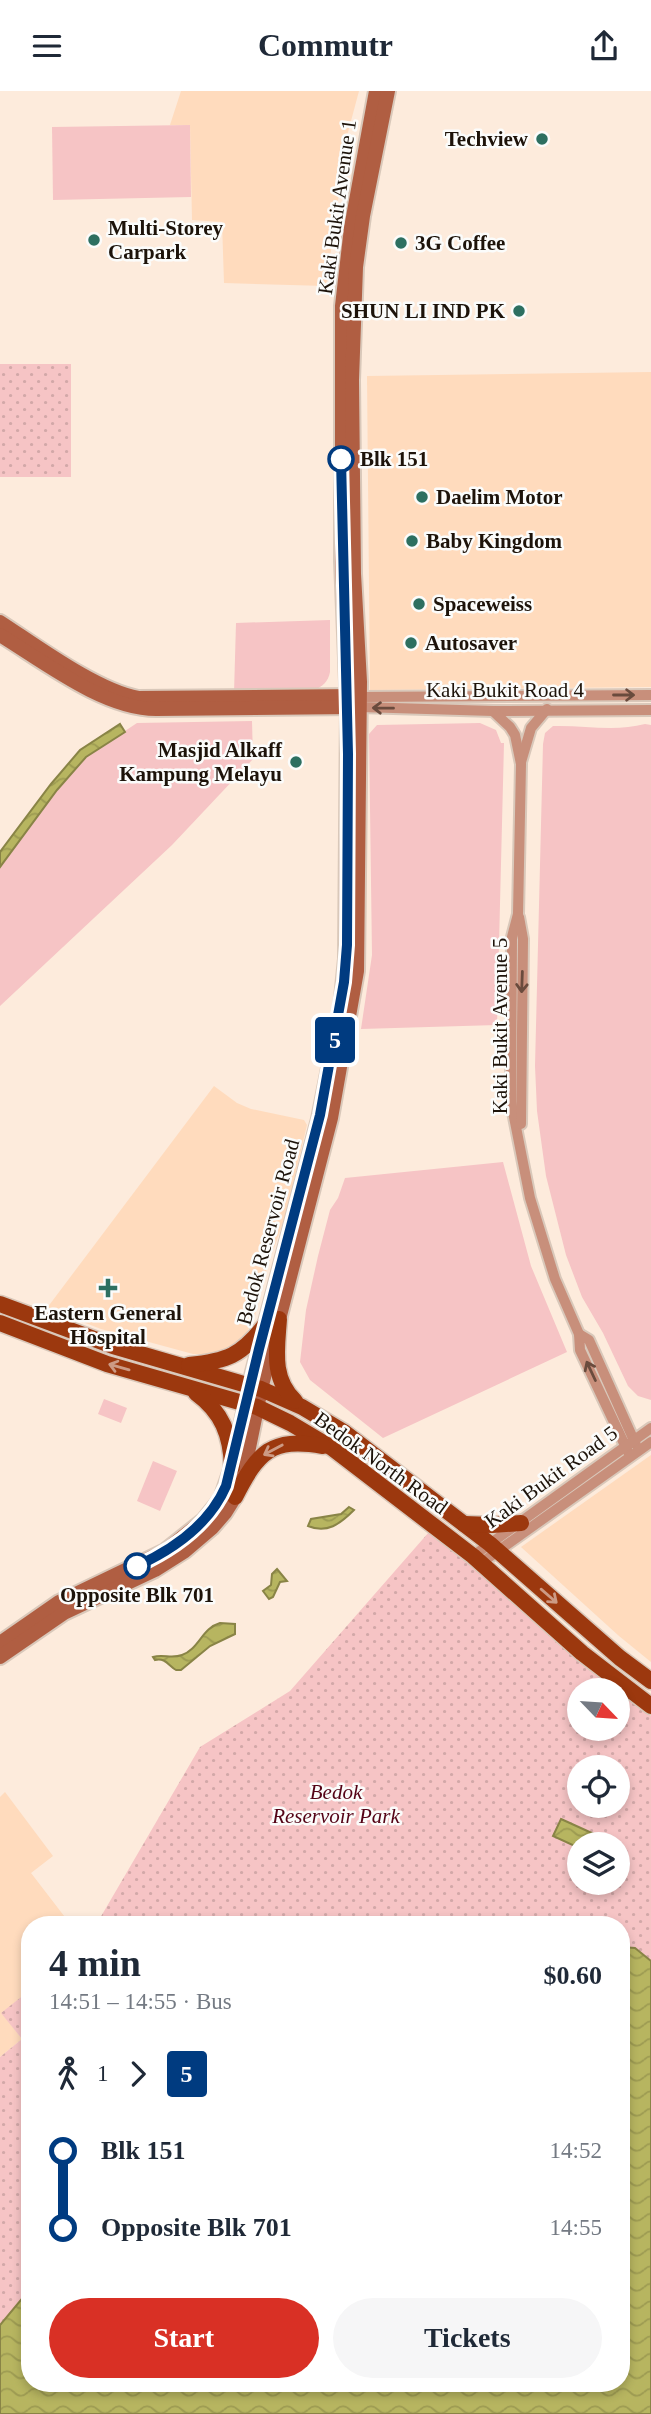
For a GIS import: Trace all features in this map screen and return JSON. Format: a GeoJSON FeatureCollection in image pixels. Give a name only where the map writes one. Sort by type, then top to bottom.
{"type":"FeatureCollection","features":[{"type":"Feature","properties":{"kind":"main road","name":"Kaki Bukit Avenue 1"},"geometry":{"type":"LineString","coordinates":[[354,701],[341,477],[343,295],[351,228],[376,91]]}},
{"type":"Feature","properties":{"kind":"main road","name":"Kaki Bukit Avenue 1"},"geometry":{"type":"LineString","coordinates":[[354,701],[352,380],[356,267],[363,216],[388,91]]}},
{"type":"Feature","properties":{"kind":"main road"},"geometry":{"type":"LineString","coordinates":[[0,622],[97,683],[125,696],[354,701]]}},
{"type":"Feature","properties":{"kind":"main road"},"geometry":{"type":"LineString","coordinates":[[0,635],[101,696],[128,706],[156,709],[313,706],[354,701]]}},
{"type":"Feature","properties":{"kind":"main road","name":"Bedok Reservoir Road"},"geometry":{"type":"LineString","coordinates":[[0,1643],[59,1602],[149,1561],[177,1542],[214,1509],[226,1486],[256,1388],[272,1322],[320,1115],[341,1008],[347,945],[348,754],[354,701]]}},
{"type":"Feature","properties":{"kind":"main road","name":"Bedok Reservoir Road"},"geometry":{"type":"LineString","coordinates":[[272,1322],[331,1118],[356,983],[359,940],[354,701]]}},
{"type":"Feature","properties":{"kind":"main road"},"geometry":{"type":"LineString","coordinates":[[313,706],[336,721],[348,754]]}},
{"type":"Feature","properties":{"kind":"main road","name":"Bedok North Road"},"geometry":{"type":"LineString","coordinates":[[0,1304],[113,1346],[256,1388],[302,1407],[344,1432],[464,1524],[620,1658],[651,1681]]}},
{"type":"Feature","properties":{"kind":"main road"},"geometry":{"type":"LineString","coordinates":[[183,1366],[208,1363],[243,1350],[272,1322]]}},
{"type":"Feature","properties":{"kind":"main road"},"geometry":{"type":"LineString","coordinates":[[272,1322],[279,1378],[288,1394],[302,1407]]}},
{"type":"Feature","properties":{"kind":"main road","name":"Bedok North Road"},"geometry":{"type":"LineString","coordinates":[[0,1323],[107,1364],[251,1405],[290,1423],[332,1448],[477,1560],[591,1660],[651,1706]]}},
{"type":"Feature","properties":{"kind":"main road"},"geometry":{"type":"LineString","coordinates":[[185,1386],[208,1402],[222,1420],[229,1440],[232,1467]]}},
{"type":"Feature","properties":{"kind":"main road","name":"Bedok Reservoir Road"},"geometry":{"type":"LineString","coordinates":[[0,1657],[64,1613],[169,1562],[212,1528],[235,1497],[244,1472],[251,1405]]}},
{"type":"Feature","properties":{"kind":"main road"},"geometry":{"type":"LineString","coordinates":[[235,1497],[253,1465],[274,1449],[288,1443],[332,1448]]}},
{"type":"Feature","properties":{"kind":"main road"},"geometry":{"type":"LineString","coordinates":[[464,1524],[520,1523]]}},
{"type":"Feature","properties":{"kind":"street","name":"Kaki Bukit Road 4"},"geometry":{"type":"LineString","coordinates":[[354,701],[651,695]]}},
{"type":"Feature","properties":{"kind":"street","name":"Kaki Bukit Road 4"},"geometry":{"type":"LineString","coordinates":[[354,701],[493,711],[651,711]]}},
{"type":"Feature","properties":{"kind":"street"},"geometry":{"type":"LineString","coordinates":[[521,764],[531,728],[547,709]]}},
{"type":"Feature","properties":{"kind":"street"},"geometry":{"type":"LineString","coordinates":[[493,711],[510,727],[521,764]]}},
{"type":"Feature","properties":{"kind":"street","name":"Kaki Bukit Avenue 5"},"geometry":{"type":"LineString","coordinates":[[521,764],[518,914],[523,939],[520,1138],[530,1198],[568,1313],[579,1334],[580,1350],[632,1449]]}},
{"type":"Feature","properties":{"kind":"street","name":"Kaki Bukit Road 5"},"geometry":{"type":"LineString","coordinates":[[477,1560],[632,1449],[651,1428]]}},
{"type":"Feature","properties":{"kind":"street","name":"Kaki Bukit Road 5"},"geometry":{"type":"LineString","coordinates":[[494,1548],[520,1523],[632,1449],[651,1441]]}},
{"type":"Feature","properties":{"kind":"shaded area"},"geometry":{"type":"Polygon","coordinates":[[[181,91],[359,91],[347,136],[326,286],[224,283],[222,222],[192,220],[190,125],[170,125],[181,91]]]}},
{"type":"Feature","properties":{"kind":"shaded area"},"geometry":{"type":"Polygon","coordinates":[[[651,372],[651,687],[370,690],[367,376],[651,372]]]}},
{"type":"Feature","properties":{"kind":"shaded area"},"geometry":{"type":"Polygon","coordinates":[[[214,1086],[237,1103],[251,1109],[304,1120],[307,1125],[286,1214],[264,1277],[255,1316],[246,1334],[231,1348],[212,1354],[193,1354],[101,1329],[47,1308],[214,1086]]]}},
{"type":"Feature","properties":{"kind":"shaded area"},"geometry":{"type":"Polygon","coordinates":[[[651,1455],[651,1662],[521,1547],[651,1455]]]}},
{"type":"Feature","properties":{"kind":"shaded area"},"geometry":{"type":"Polygon","coordinates":[[[5,1792],[53,1856],[31,1873],[64,1916],[21,1916],[21,1997],[2,2013],[21,2040],[0,2057],[0,1797],[5,1792]]]}},
{"type":"Feature","properties":{"kind":"green space"},"geometry":{"type":"Polygon","coordinates":[[[190,125],[191,197],[53,200],[52,127],[190,125]]]}},
{"type":"Feature","properties":{"kind":"green space"},"geometry":{"type":"Polygon","coordinates":[[[0,364],[71,364],[71,477],[0,477],[0,364]]]}},
{"type":"Feature","properties":{"kind":"green space"},"geometry":{"type":"Polygon","coordinates":[[[330,620],[330,672],[322,685],[314,690],[234,693],[236,623],[330,620]]]}},
{"type":"Feature","properties":{"kind":"green space"},"geometry":{"type":"Polygon","coordinates":[[[252,721],[253,759],[172,845],[0,1006],[0,867],[57,790],[86,757],[137,723],[252,721]]]}},
{"type":"Feature","properties":{"kind":"green space"},"geometry":{"type":"Polygon","coordinates":[[[480,723],[496,730],[501,743],[504,743],[497,1025],[361,1029],[372,955],[369,734],[377,725],[480,723]]]}},
{"type":"Feature","properties":{"kind":"green space"},"geometry":{"type":"Polygon","coordinates":[[[651,725],[651,1400],[638,1396],[628,1386],[603,1333],[582,1297],[566,1255],[546,1176],[537,1111],[535,1066],[545,733],[553,726],[611,728],[651,725]]]}},
{"type":"Feature","properties":{"kind":"green space"},"geometry":{"type":"Polygon","coordinates":[[[503,1162],[531,1266],[567,1352],[383,1438],[310,1380],[300,1362],[306,1310],[330,1210],[338,1198],[345,1178],[503,1162]]]}},
{"type":"Feature","properties":{"kind":"green space"},"geometry":{"type":"Polygon","coordinates":[[[104,1399],[127,1408],[121,1423],[98,1414],[104,1399]]]}},
{"type":"Feature","properties":{"kind":"green space"},"geometry":{"type":"Polygon","coordinates":[[[153,1461],[177,1471],[160,1511],[137,1501],[153,1461]]]}},
{"type":"Feature","properties":{"kind":"green space","name":"Bedok Reservoir Park"},"geometry":{"type":"Polygon","coordinates":[[[429,1532],[601,1678],[567,1678],[567,1741],[630,1741],[630,1701],[651,1716],[651,2414],[0,2414],[0,2057],[21,2040],[21,2392],[630,2392],[630,1916],[101,1916],[200,1747],[290,1691],[429,1532]]]}},
{"type":"Feature","properties":{"kind":"green space","name":"Bedok Reservoir Park"},"geometry":{"type":"Polygon","coordinates":[[[21,1997],[21,2038],[1,2013],[21,1997]]]}},
{"type":"Feature","properties":{"kind":"water"},"geometry":{"type":"Polygon","coordinates":[[[120,724],[125,732],[86,757],[57,790],[0,867],[0,852],[51,784],[80,750],[120,724]]]}},
{"type":"Feature","properties":{"kind":"water"},"geometry":{"type":"Polygon","coordinates":[[[349,1507],[354,1510],[333,1526],[321,1529],[308,1526],[311,1519],[341,1514],[349,1507]]]}},
{"type":"Feature","properties":{"kind":"water"},"geometry":{"type":"Polygon","coordinates":[[[277,1569],[287,1581],[280,1582],[273,1597],[269,1599],[263,1591],[271,1585],[272,1574],[277,1569]]]}},
{"type":"Feature","properties":{"kind":"water"},"geometry":{"type":"Polygon","coordinates":[[[220,1623],[235,1624],[235,1634],[210,1646],[181,1670],[176,1670],[153,1657],[178,1656],[188,1652],[209,1629],[220,1623]]]}},
{"type":"Feature","properties":{"kind":"water"},"geometry":{"type":"Polygon","coordinates":[[[561,1819],[590,1832],[567,1832],[567,1842],[553,1836],[561,1819]]]}},
{"type":"Feature","properties":{"kind":"water"},"geometry":{"type":"Polygon","coordinates":[[[630,1948],[635,1948],[651,1961],[651,2414],[0,2414],[0,2325],[21,2300],[21,2392],[630,2392],[630,1948]]]}},
{"type":"Feature","properties":{"kind":"bus line","name":"5"},"geometry":{"type":"LineString","coordinates":[[137,1566],[164,1551],[204,1520],[217,1504],[226,1486],[320,1115],[341,1008],[347,945],[348,754],[341,459]]}},
{"type":"Feature","properties":{"kind":"place","name":"Techview"},"geometry":{"type":"Point","coordinates":[542,139]}},
{"type":"Feature","properties":{"kind":"place","name":"Multi-Storey Carpark"},"geometry":{"type":"Point","coordinates":[94,240]}},
{"type":"Feature","properties":{"kind":"place","name":"3G Coffee"},"geometry":{"type":"Point","coordinates":[401,243]}},
{"type":"Feature","properties":{"kind":"place","name":"SHUN LI IND PK"},"geometry":{"type":"Point","coordinates":[519,311]}},
{"type":"Feature","properties":{"kind":"place","name":"Blk 151"},"geometry":{"type":"Point","coordinates":[341,459]}},
{"type":"Feature","properties":{"kind":"place","name":"Daelim Motor"},"geometry":{"type":"Point","coordinates":[422,497]}},
{"type":"Feature","properties":{"kind":"place","name":"Baby Kingdom"},"geometry":{"type":"Point","coordinates":[412,541]}},
{"type":"Feature","properties":{"kind":"place","name":"Spaceweiss"},"geometry":{"type":"Point","coordinates":[419,604]}},
{"type":"Feature","properties":{"kind":"place","name":"Autosaver"},"geometry":{"type":"Point","coordinates":[411,643]}},
{"type":"Feature","properties":{"kind":"place","name":"Masjid Alkaff Kampung Melayu"},"geometry":{"type":"Point","coordinates":[296,762]}},
{"type":"Feature","properties":{"kind":"place","name":"Eastern General Hospital"},"geometry":{"type":"Point","coordinates":[108,1288]}},
{"type":"Feature","properties":{"kind":"place","name":"Opposite Blk 701"},"geometry":{"type":"Point","coordinates":[137,1566]}}]}
